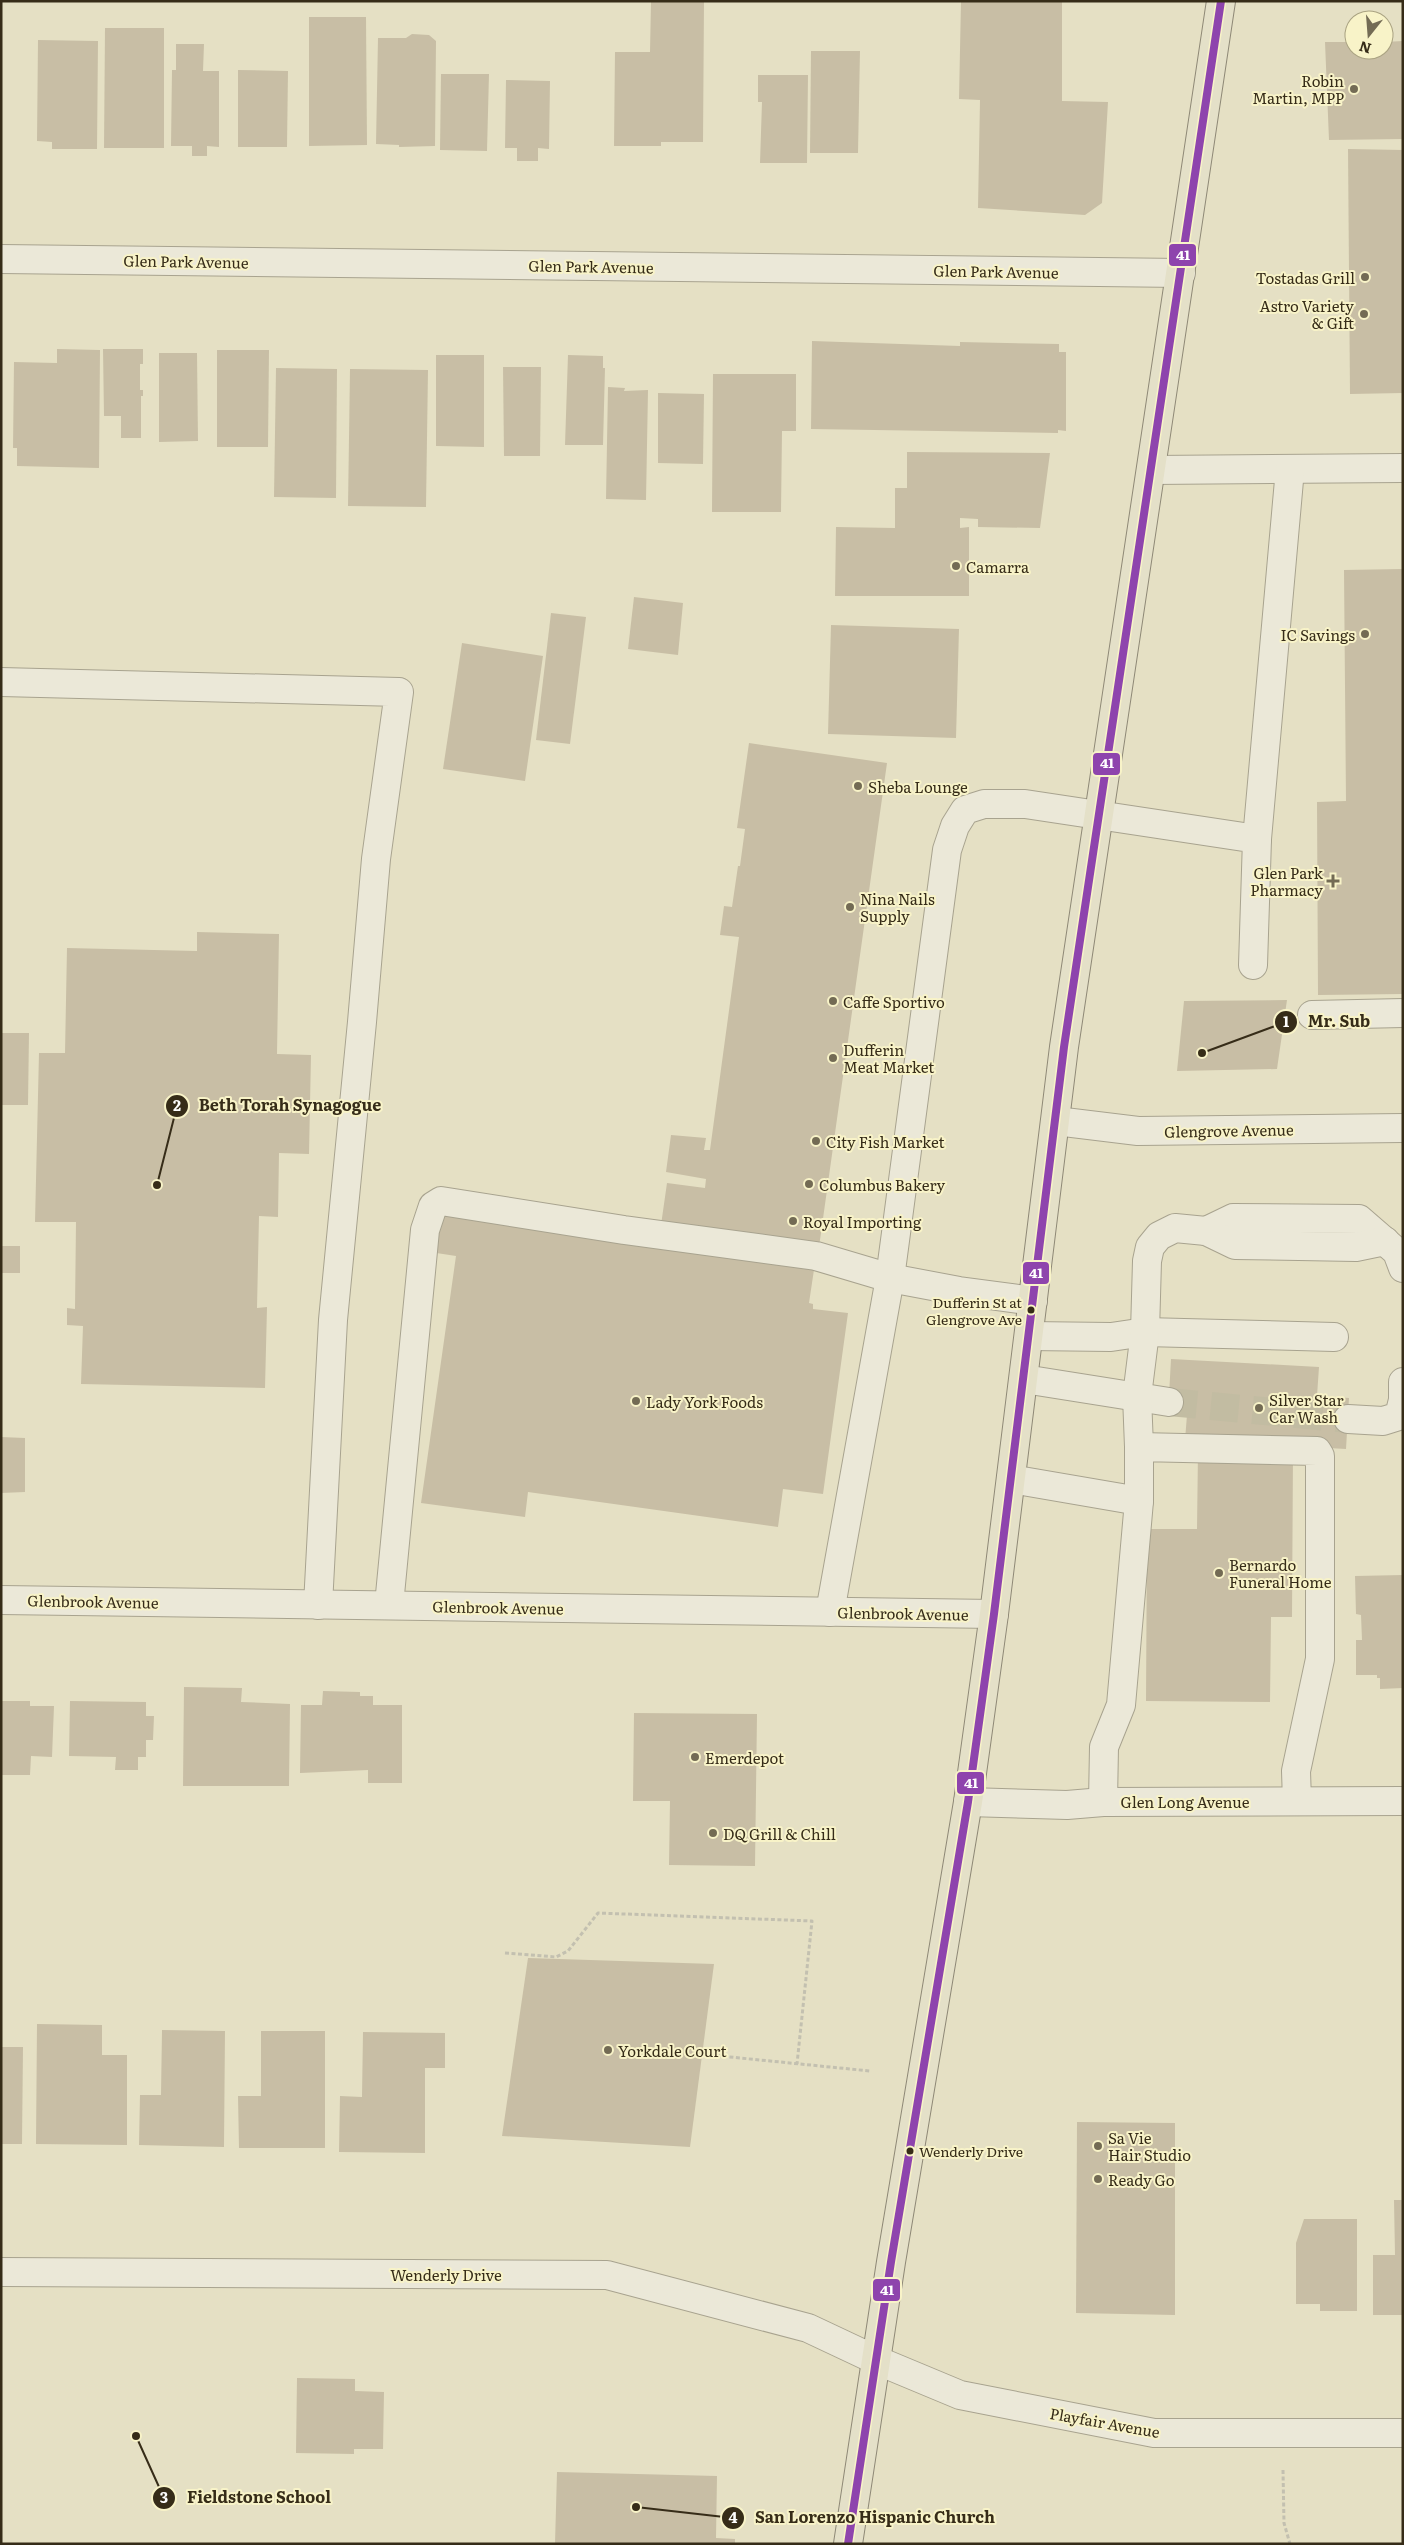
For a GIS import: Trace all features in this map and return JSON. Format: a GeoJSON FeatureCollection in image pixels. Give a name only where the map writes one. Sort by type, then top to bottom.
{"type":"FeatureCollection","features":[{"type":"Feature","properties":{"kind":"main road"},"geometry":{"type":"LineString","coordinates":[[848,2544],[876,2360],[968,1802],[1024,1379],[1064,1047],[1221,1]]}},
{"type":"Feature","properties":{"kind":"street","name":"Glen Park Avenue"},"geometry":{"type":"LineString","coordinates":[[1,259],[1181,273]]}},
{"type":"Feature","properties":{"kind":"street"},"geometry":{"type":"LineString","coordinates":[[1152,470],[1403,468]]}},
{"type":"Feature","properties":{"kind":"street"},"geometry":{"type":"LineString","coordinates":[[1254,965],[1257,839],[1290,469]]}},
{"type":"Feature","properties":{"kind":"street"},"geometry":{"type":"LineString","coordinates":[[1,682],[399,692],[376,859],[333,1320],[318,1605]]}},
{"type":"Feature","properties":{"kind":"street"},"geometry":{"type":"LineString","coordinates":[[830,1612],[890,1278],[947,850],[955,826],[965,810],[984,804],[1025,804],[1257,839]]}},
{"type":"Feature","properties":{"kind":"street"},"geometry":{"type":"LineString","coordinates":[[1312,1015],[1403,1013]]}},
{"type":"Feature","properties":{"kind":"street","name":"Glengrove Avenue"},"geometry":{"type":"LineString","coordinates":[[1056,1121],[1138,1131],[1403,1128]]}},
{"type":"Feature","properties":{"kind":"street"},"geometry":{"type":"LineString","coordinates":[[389,1605],[425,1230],[433,1206],[441,1200],[624,1230],[816,1256],[890,1278],[959,1292],[1033,1301]]}},
{"type":"Feature","properties":{"kind":"street"},"geometry":{"type":"LineString","coordinates":[[1103,1802],[1104,1748],[1121,1705],[1139,1501],[1140,1447],[1137,1396],[1145,1332],[1147,1260],[1150,1247],[1159,1236],[1175,1228],[1206,1231],[1234,1245],[1356,1247],[1385,1240],[1397,1252],[1403,1268]]}},
{"type":"Feature","properties":{"kind":"street"},"geometry":{"type":"LineString","coordinates":[[1029,1336],[1111,1337],[1145,1332],[1334,1337]]}},
{"type":"Feature","properties":{"kind":"street"},"geometry":{"type":"LineString","coordinates":[[1024,1379],[1169,1402]]}},
{"type":"Feature","properties":{"kind":"street"},"geometry":{"type":"LineString","coordinates":[[1348,1420],[1383,1421],[1399,1416],[1403,1382]]}},
{"type":"Feature","properties":{"kind":"street"},"geometry":{"type":"LineString","coordinates":[[1140,1447],[1312,1449],[1318,1451],[1320,1456],[1320,1659],[1296,1771],[1297,1801]]}},
{"type":"Feature","properties":{"kind":"street"},"geometry":{"type":"LineString","coordinates":[[1011,1479],[1139,1501]]}},
{"type":"Feature","properties":{"kind":"street","name":"Glenbrook Avenue"},"geometry":{"type":"LineString","coordinates":[[1,1600],[994,1614]]}},
{"type":"Feature","properties":{"kind":"street","name":"Glen Long Avenue"},"geometry":{"type":"LineString","coordinates":[[968,1802],[1067,1805],[1103,1802],[1403,1801]]}},
{"type":"Feature","properties":{"kind":"street","name":"Wenderly Drive"},"geometry":{"type":"LineString","coordinates":[[1,2272],[607,2275],[808,2328],[876,2360]]}},
{"type":"Feature","properties":{"kind":"street","name":"Playfair Avenue"},"geometry":{"type":"LineString","coordinates":[[876,2360],[960,2395],[1154,2432],[1403,2433]]}},
{"type":"Feature","properties":{"kind":"path"},"geometry":{"type":"LineString","coordinates":[[505,1953],[556,1956],[562,1954],[568,1951],[598,1913],[812,1921],[797,2064]]}},
{"type":"Feature","properties":{"kind":"path"},"geometry":{"type":"LineString","coordinates":[[710,2055],[870,2071]]}},
{"type":"Feature","properties":{"kind":"path"},"geometry":{"type":"LineString","coordinates":[[1282,2432],[1284,2523],[1290,2544]]}},
{"type":"Feature","properties":{"kind":"building"},"geometry":{"type":"Polygon","coordinates":[[[651,1],[704,1],[703,142],[661,142],[661,146],[614,146],[615,52],[650,52],[651,1]]]}},
{"type":"Feature","properties":{"kind":"building"},"geometry":{"type":"Polygon","coordinates":[[[961,1],[1062,1],[1062,101],[1108,102],[1102,203],[1085,215],[978,208],[980,100],[959,99],[961,1]]]}},
{"type":"Feature","properties":{"kind":"building"},"geometry":{"type":"Polygon","coordinates":[[[309,17],[366,17],[367,145],[309,146],[309,17]]]}},
{"type":"Feature","properties":{"kind":"building"},"geometry":{"type":"Polygon","coordinates":[[[105,28],[164,28],[164,148],[104,148],[105,28]]]}},
{"type":"Feature","properties":{"kind":"building"},"geometry":{"type":"Polygon","coordinates":[[[412,34],[429,35],[436,41],[435,146],[399,147],[399,145],[376,144],[378,38],[406,38],[412,34]]]}},
{"type":"Feature","properties":{"kind":"building"},"geometry":{"type":"Polygon","coordinates":[[[38,40],[98,41],[97,149],[52,149],[52,142],[37,141],[38,40]]]}},
{"type":"Feature","properties":{"kind":"building"},"geometry":{"type":"Polygon","coordinates":[[[1394,41],[1403,41],[1403,139],[1329,140],[1325,42],[1344,42],[1344,60],[1394,60],[1394,41]]]}},
{"type":"Feature","properties":{"kind":"building"},"geometry":{"type":"Polygon","coordinates":[[[176,44],[204,44],[203,71],[219,71],[219,147],[207,146],[207,156],[192,156],[192,146],[171,146],[172,70],[176,70],[176,44]]]}},
{"type":"Feature","properties":{"kind":"building"},"geometry":{"type":"Polygon","coordinates":[[[811,51],[860,51],[858,153],[810,153],[811,51]]]}},
{"type":"Feature","properties":{"kind":"building"},"geometry":{"type":"Polygon","coordinates":[[[238,70],[288,71],[287,147],[238,147],[238,70]]]}},
{"type":"Feature","properties":{"kind":"building"},"geometry":{"type":"Polygon","coordinates":[[[441,74],[489,74],[487,151],[440,150],[441,74]]]}},
{"type":"Feature","properties":{"kind":"building"},"geometry":{"type":"Polygon","coordinates":[[[758,75],[808,75],[807,163],[760,163],[762,102],[758,102],[758,75]]]}},
{"type":"Feature","properties":{"kind":"building"},"geometry":{"type":"Polygon","coordinates":[[[506,80],[550,81],[549,149],[538,148],[538,161],[517,161],[517,148],[505,148],[506,80]]]}},
{"type":"Feature","properties":{"kind":"building"},"geometry":{"type":"Polygon","coordinates":[[[1348,149],[1403,150],[1403,393],[1350,394],[1348,149]]]}},
{"type":"Feature","properties":{"kind":"building"},"geometry":{"type":"Polygon","coordinates":[[[812,341],[960,346],[960,342],[1059,344],[1059,352],[1066,352],[1066,431],[1058,430],[1058,433],[811,429],[812,341]]]}},
{"type":"Feature","properties":{"kind":"building"},"geometry":{"type":"Polygon","coordinates":[[[57,349],[100,350],[99,468],[17,466],[17,448],[13,448],[14,362],[57,363],[57,349]]]}},
{"type":"Feature","properties":{"kind":"building"},"geometry":{"type":"Polygon","coordinates":[[[103,349],[143,349],[143,364],[140,364],[140,390],[143,390],[143,396],[141,396],[141,438],[121,438],[121,416],[104,416],[103,349]]]}},
{"type":"Feature","properties":{"kind":"building"},"geometry":{"type":"Polygon","coordinates":[[[217,350],[269,350],[268,447],[217,447],[217,350]]]}},
{"type":"Feature","properties":{"kind":"building"},"geometry":{"type":"Polygon","coordinates":[[[159,353],[197,353],[198,441],[159,442],[159,353]]]}},
{"type":"Feature","properties":{"kind":"building"},"geometry":{"type":"Polygon","coordinates":[[[436,355],[484,355],[484,447],[436,446],[436,355]]]}},
{"type":"Feature","properties":{"kind":"building"},"geometry":{"type":"Polygon","coordinates":[[[568,355],[603,356],[603,368],[605,368],[603,445],[565,445],[568,355]]]}},
{"type":"Feature","properties":{"kind":"building"},"geometry":{"type":"Polygon","coordinates":[[[503,367],[541,367],[540,456],[504,456],[503,367]]]}},
{"type":"Feature","properties":{"kind":"building"},"geometry":{"type":"Polygon","coordinates":[[[276,368],[337,369],[336,498],[274,497],[276,368]]]}},
{"type":"Feature","properties":{"kind":"building"},"geometry":{"type":"Polygon","coordinates":[[[350,369],[428,370],[426,507],[348,506],[350,369]]]}},
{"type":"Feature","properties":{"kind":"building"},"geometry":{"type":"Polygon","coordinates":[[[713,374],[796,374],[796,431],[782,431],[781,512],[712,512],[713,374]]]}},
{"type":"Feature","properties":{"kind":"building"},"geometry":{"type":"Polygon","coordinates":[[[608,387],[625,388],[624,391],[648,390],[646,500],[606,499],[608,387]]]}},
{"type":"Feature","properties":{"kind":"building"},"geometry":{"type":"Polygon","coordinates":[[[658,393],[704,394],[703,464],[658,463],[658,393]]]}},
{"type":"Feature","properties":{"kind":"building"},"geometry":{"type":"Polygon","coordinates":[[[907,452],[1050,453],[1040,528],[978,527],[978,519],[960,518],[960,528],[969,527],[969,596],[835,596],[836,527],[895,528],[895,488],[907,488],[907,452]]]}},
{"type":"Feature","properties":{"kind":"building"},"geometry":{"type":"Polygon","coordinates":[[[1403,569],[1403,994],[1318,995],[1317,802],[1346,801],[1344,570],[1403,569]]]}},
{"type":"Feature","properties":{"kind":"building"},"geometry":{"type":"Polygon","coordinates":[[[634,597],[683,603],[678,655],[628,649],[634,597]]]}},
{"type":"Feature","properties":{"kind":"building"},"geometry":{"type":"Polygon","coordinates":[[[551,613],[586,617],[570,744],[536,740],[551,613]]]}},
{"type":"Feature","properties":{"kind":"building"},"geometry":{"type":"Polygon","coordinates":[[[831,625],[959,629],[956,738],[828,734],[831,625]]]}},
{"type":"Feature","properties":{"kind":"building"},"geometry":{"type":"Polygon","coordinates":[[[462,643],[543,656],[525,781],[443,769],[462,643]]]}},
{"type":"Feature","properties":{"kind":"building"},"geometry":{"type":"Polygon","coordinates":[[[749,743],[887,763],[819,1247],[661,1225],[667,1183],[705,1188],[706,1179],[666,1172],[671,1135],[706,1138],[704,1150],[710,1150],[739,937],[720,935],[724,906],[732,907],[738,866],[740,866],[745,829],[737,828],[749,743]]]}},
{"type":"Feature","properties":{"kind":"building"},"geometry":{"type":"Polygon","coordinates":[[[197,932],[279,934],[277,1054],[311,1055],[309,1154],[279,1153],[278,1217],[259,1216],[257,1308],[267,1307],[265,1388],[81,1384],[83,1326],[67,1325],[67,1308],[75,1309],[76,1222],[35,1222],[39,1053],[65,1053],[67,948],[197,951],[197,932]]]}},
{"type":"Feature","properties":{"kind":"building"},"geometry":{"type":"Polygon","coordinates":[[[1287,1000],[1277,1069],[1177,1071],[1184,1001],[1287,1000]]]}},
{"type":"Feature","properties":{"kind":"building"},"geometry":{"type":"Polygon","coordinates":[[[1,1033],[29,1033],[28,1105],[1,1105],[1,1033]]]}},
{"type":"Feature","properties":{"kind":"building","name":"Lady York Foods"},"geometry":{"type":"Polygon","coordinates":[[[437,1207],[815,1263],[809,1303],[813,1304],[813,1309],[848,1313],[823,1494],[783,1489],[778,1527],[528,1492],[525,1517],[421,1503],[456,1256],[430,1252],[437,1207]]]}},
{"type":"Feature","properties":{"kind":"building"},"geometry":{"type":"Polygon","coordinates":[[[1,1246],[20,1246],[20,1273],[1,1273],[1,1246]]]}},
{"type":"Feature","properties":{"kind":"building","name":"Silver Star Car Wash"},"geometry":{"type":"Polygon","coordinates":[[[1171,1359],[1319,1367],[1317,1396],[1349,1398],[1346,1449],[1185,1440],[1187,1415],[1168,1414],[1171,1359]]]}},
{"type":"Feature","properties":{"kind":"building"},"geometry":{"type":"Polygon","coordinates":[[[1,1437],[25,1438],[25,1492],[1,1493],[1,1437]]]}},
{"type":"Feature","properties":{"kind":"building","name":"Bernardo Funeral Home"},"geometry":{"type":"Polygon","coordinates":[[[1198,1451],[1293,1452],[1292,1617],[1271,1617],[1270,1702],[1146,1701],[1147,1529],[1197,1529],[1198,1451]]]}},
{"type":"Feature","properties":{"kind":"building"},"geometry":{"type":"Polygon","coordinates":[[[1403,1575],[1403,1688],[1380,1689],[1380,1678],[1377,1678],[1377,1675],[1356,1675],[1356,1640],[1362,1640],[1361,1615],[1356,1614],[1355,1576],[1403,1575]]]}},
{"type":"Feature","properties":{"kind":"building"},"geometry":{"type":"Polygon","coordinates":[[[184,1687],[242,1688],[241,1702],[290,1704],[289,1786],[183,1786],[184,1687]]]}},
{"type":"Feature","properties":{"kind":"building"},"geometry":{"type":"Polygon","coordinates":[[[323,1691],[360,1692],[360,1696],[373,1696],[373,1705],[402,1705],[402,1783],[368,1783],[368,1770],[300,1773],[301,1705],[322,1705],[323,1691]]]}},
{"type":"Feature","properties":{"kind":"building"},"geometry":{"type":"Polygon","coordinates":[[[1,1701],[30,1701],[30,1706],[54,1706],[52,1757],[31,1756],[30,1775],[1,1775],[1,1701]]]}},
{"type":"Feature","properties":{"kind":"building"},"geometry":{"type":"Polygon","coordinates":[[[70,1701],[146,1702],[146,1716],[154,1716],[153,1740],[146,1740],[146,1757],[138,1757],[138,1770],[115,1770],[116,1757],[69,1756],[70,1701]]]}},
{"type":"Feature","properties":{"kind":"building","name":"Emerdepot"},"geometry":{"type":"Polygon","coordinates":[[[634,1713],[757,1714],[755,1866],[669,1865],[670,1801],[633,1801],[634,1713]]]}},
{"type":"Feature","properties":{"kind":"building","name":"Yorkdale Court"},"geometry":{"type":"Polygon","coordinates":[[[528,1958],[714,1964],[690,2147],[502,2136],[528,1958]]]}},
{"type":"Feature","properties":{"kind":"building"},"geometry":{"type":"Polygon","coordinates":[[[37,2024],[102,2025],[102,2055],[127,2055],[127,2145],[36,2144],[37,2024]]]}},
{"type":"Feature","properties":{"kind":"building"},"geometry":{"type":"Polygon","coordinates":[[[162,2030],[225,2031],[224,2147],[139,2145],[140,2095],[161,2095],[162,2030]]]}},
{"type":"Feature","properties":{"kind":"building"},"geometry":{"type":"Polygon","coordinates":[[[261,2031],[325,2031],[325,2148],[239,2148],[238,2096],[261,2096],[261,2031]]]}},
{"type":"Feature","properties":{"kind":"building"},"geometry":{"type":"Polygon","coordinates":[[[363,2032],[445,2033],[445,2068],[425,2068],[425,2153],[339,2152],[340,2096],[362,2097],[363,2032]]]}},
{"type":"Feature","properties":{"kind":"building"},"geometry":{"type":"Polygon","coordinates":[[[1,2047],[23,2047],[22,2144],[1,2144],[1,2047]]]}},
{"type":"Feature","properties":{"kind":"building"},"geometry":{"type":"Polygon","coordinates":[[[1077,2122],[1175,2123],[1175,2315],[1076,2313],[1077,2122]]]}},
{"type":"Feature","properties":{"kind":"building"},"geometry":{"type":"Polygon","coordinates":[[[1394,2200],[1403,2200],[1403,2315],[1373,2315],[1373,2255],[1395,2255],[1394,2200]]]}},
{"type":"Feature","properties":{"kind":"building"},"geometry":{"type":"Polygon","coordinates":[[[1304,2219],[1357,2219],[1357,2311],[1320,2311],[1320,2304],[1296,2304],[1296,2243],[1304,2219]]]}},
{"type":"Feature","properties":{"kind":"building"},"geometry":{"type":"Polygon","coordinates":[[[297,2378],[355,2379],[355,2391],[384,2392],[383,2449],[354,2449],[354,2454],[296,2453],[297,2378]]]}},
{"type":"Feature","properties":{"kind":"building"},"geometry":{"type":"Polygon","coordinates":[[[557,2472],[717,2476],[716,2538],[735,2539],[735,2544],[555,2544],[557,2472]]]}},
{"type":"Feature","properties":{"kind":"tunnel"},"geometry":{"type":"LineString","coordinates":[[1169,1402],[1348,1419]]}},
{"type":"Feature","properties":{"kind":"transit line","name":"41"},"geometry":{"type":"LineString","coordinates":[[848,2544],[891,2262],[968,1802],[994,1614],[1064,1047],[1221,1]]}},
{"type":"Feature","properties":{"kind":"place","name":"Robin Martin, MPP"},"geometry":{"type":"Point","coordinates":[1354,89]}},
{"type":"Feature","properties":{"kind":"place","name":"Tostadas Grill"},"geometry":{"type":"Point","coordinates":[1365,277]}},
{"type":"Feature","properties":{"kind":"place","name":"Astro Variety & Gift"},"geometry":{"type":"Point","coordinates":[1364,314]}},
{"type":"Feature","properties":{"kind":"place","name":"Camarra"},"geometry":{"type":"Point","coordinates":[956,566]}},
{"type":"Feature","properties":{"kind":"place","name":"IC Savings"},"geometry":{"type":"Point","coordinates":[1365,634]}},
{"type":"Feature","properties":{"kind":"place","name":"Sheba Lounge"},"geometry":{"type":"Point","coordinates":[858,786]}},
{"type":"Feature","properties":{"kind":"place","name":"Glen Park Pharmacy"},"geometry":{"type":"Point","coordinates":[1333,881]}},
{"type":"Feature","properties":{"kind":"place","name":"Nina Nails Supply"},"geometry":{"type":"Point","coordinates":[850,907]}},
{"type":"Feature","properties":{"kind":"place","name":"Caffe Sportivo"},"geometry":{"type":"Point","coordinates":[833,1001]}},
{"type":"Feature","properties":{"kind":"place","name":"Mr. Sub"},"geometry":{"type":"Point","coordinates":[1202,1053]}},
{"type":"Feature","properties":{"kind":"place","name":"Dufferin Meat Market"},"geometry":{"type":"Point","coordinates":[833,1058]}},
{"type":"Feature","properties":{"kind":"place","name":"City Fish Market"},"geometry":{"type":"Point","coordinates":[816,1141]}},
{"type":"Feature","properties":{"kind":"place","name":"Columbus Bakery"},"geometry":{"type":"Point","coordinates":[809,1184]}},
{"type":"Feature","properties":{"kind":"place","name":"Beth Torah Synagogue"},"geometry":{"type":"Point","coordinates":[157,1185]}},
{"type":"Feature","properties":{"kind":"place","name":"Royal Importing"},"geometry":{"type":"Point","coordinates":[793,1221]}},
{"type":"Feature","properties":{"kind":"place","name":"Dufferin St at Glengrove Ave"},"geometry":{"type":"Point","coordinates":[1031,1310]}},
{"type":"Feature","properties":{"kind":"place","name":"Lady York Foods"},"geometry":{"type":"Point","coordinates":[636,1401]}},
{"type":"Feature","properties":{"kind":"place","name":"Silver Star Car Wash"},"geometry":{"type":"Point","coordinates":[1259,1408]}},
{"type":"Feature","properties":{"kind":"place","name":"Bernardo Funeral Home"},"geometry":{"type":"Point","coordinates":[1219,1573]}},
{"type":"Feature","properties":{"kind":"place","name":"Emerdepot"},"geometry":{"type":"Point","coordinates":[695,1757]}},
{"type":"Feature","properties":{"kind":"place","name":"DQ Grill & Chill"},"geometry":{"type":"Point","coordinates":[713,1833]}},
{"type":"Feature","properties":{"kind":"place","name":"Yorkdale Court"},"geometry":{"type":"Point","coordinates":[608,2050]}},
{"type":"Feature","properties":{"kind":"place","name":"Sa Vie Hair Studio"},"geometry":{"type":"Point","coordinates":[1098,2146]}},
{"type":"Feature","properties":{"kind":"place","name":"Wenderly Drive"},"geometry":{"type":"Point","coordinates":[910,2151]}},
{"type":"Feature","properties":{"kind":"place","name":"Ready Go"},"geometry":{"type":"Point","coordinates":[1098,2179]}},
{"type":"Feature","properties":{"kind":"place","name":"Fieldstone School"},"geometry":{"type":"Point","coordinates":[136,2436]}},
{"type":"Feature","properties":{"kind":"place","name":"San Lorenzo Hispanic Church"},"geometry":{"type":"Point","coordinates":[636,2507]}}]}
